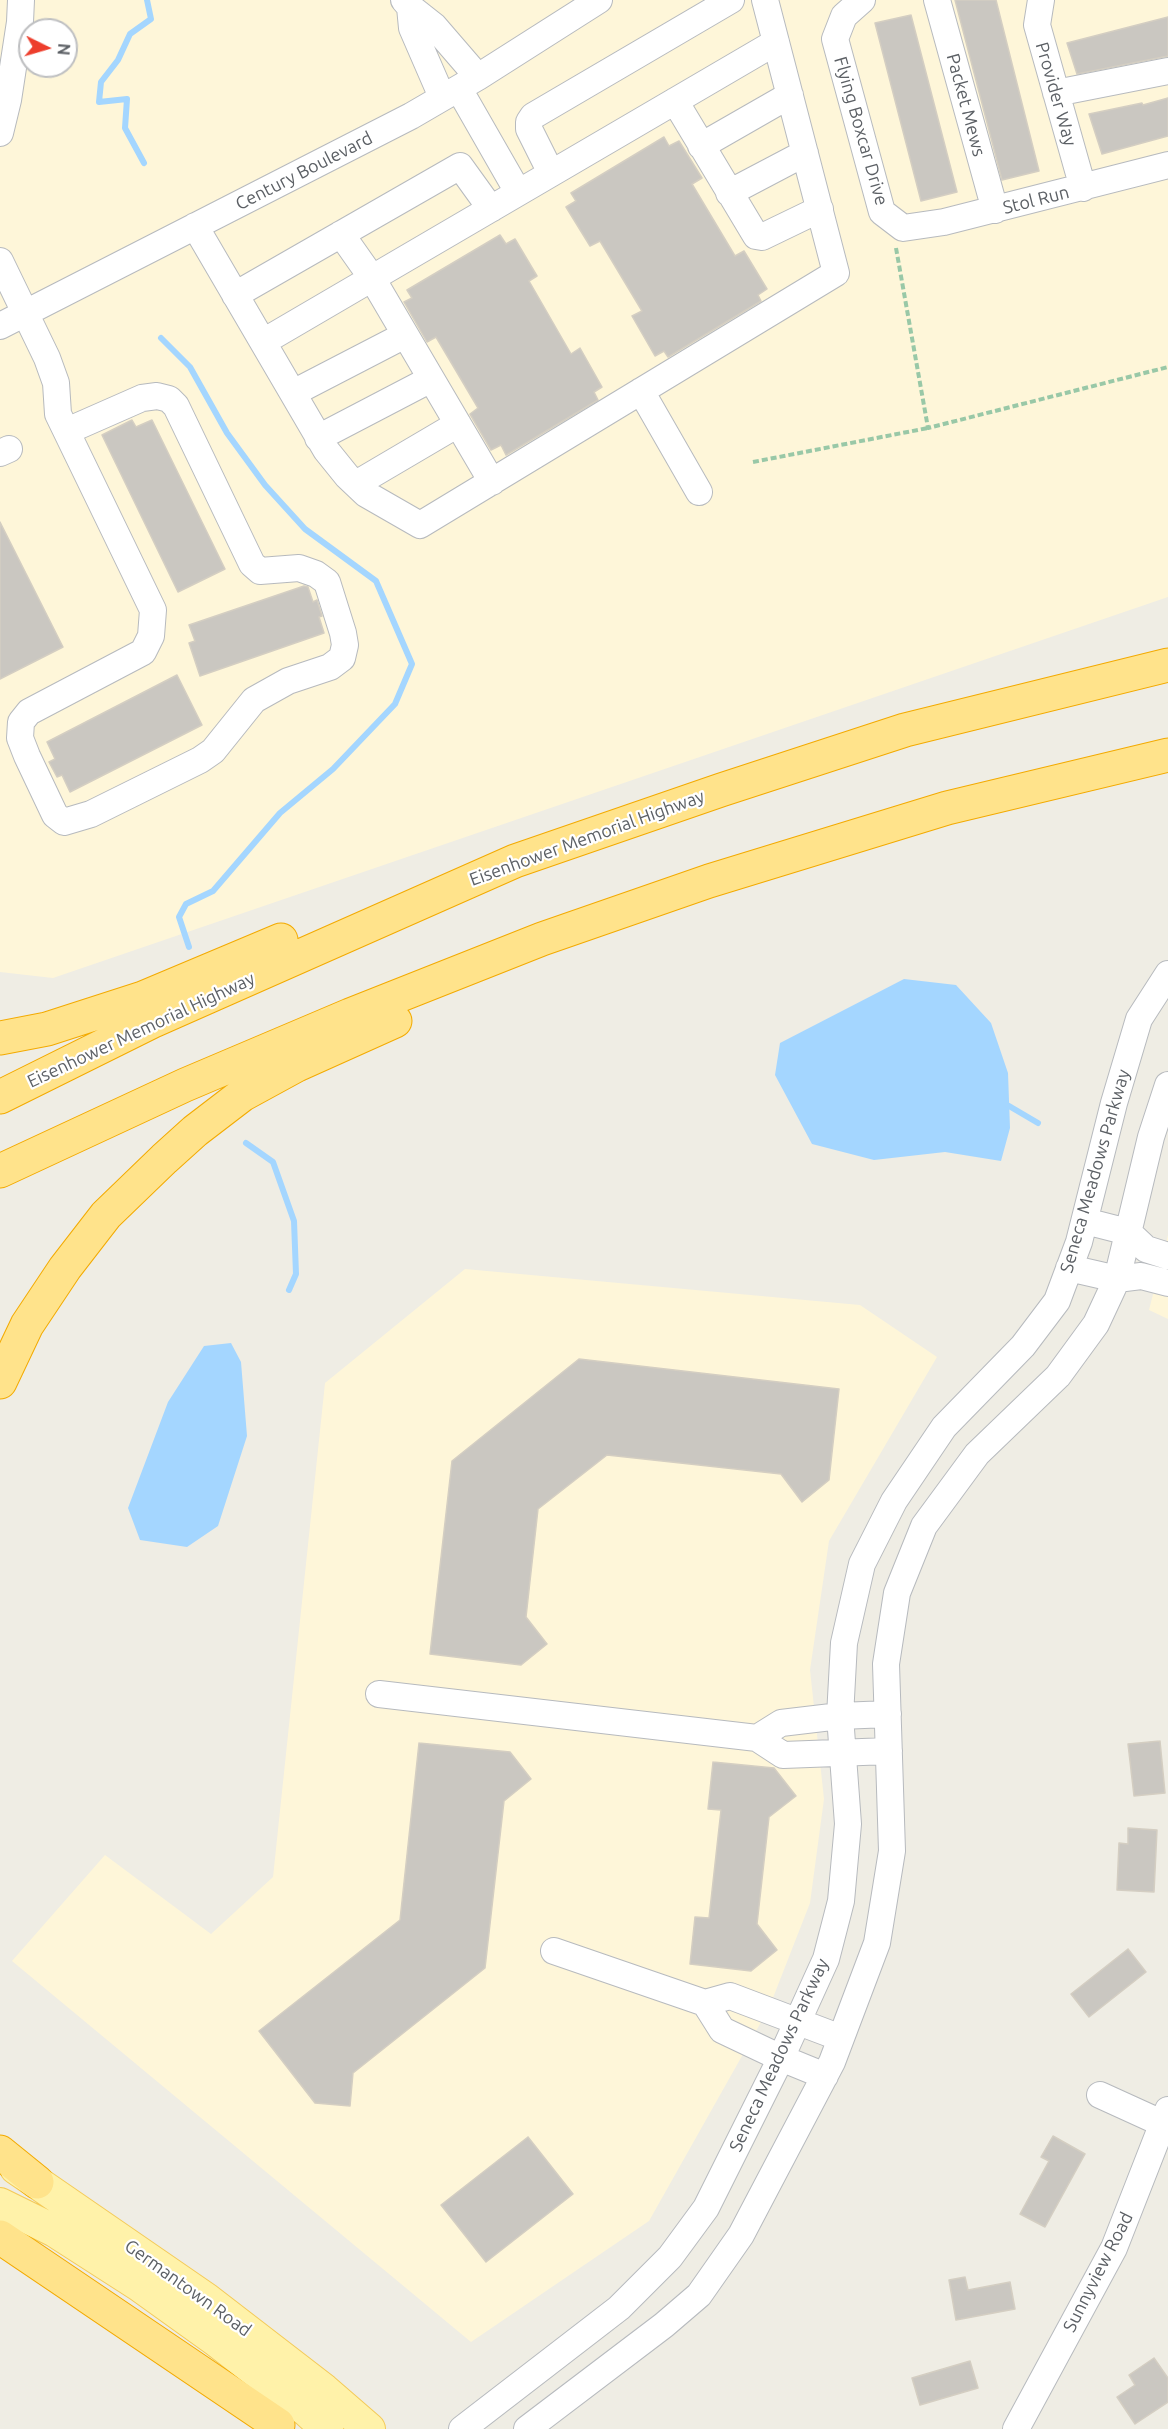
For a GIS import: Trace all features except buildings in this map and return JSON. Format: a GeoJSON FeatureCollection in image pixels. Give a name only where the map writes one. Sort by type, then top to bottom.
{"type":"FeatureCollection","features":[{"type":"Feature","properties":{"kind":"highway","name":"Eisenhower Memorial Highway"},"geometry":{"type":"LineString","coordinates":[[0,1097],[152,1022],[515,861],[905,730],[1168,665]]}},
{"type":"Feature","properties":{"kind":"highway"},"geometry":{"type":"LineString","coordinates":[[0,1171],[185,1085],[350,1015],[542,939],[709,881],[947,808],[1168,755]]}},
{"type":"Feature","properties":{"kind":"highway"},"geometry":{"type":"LineString","coordinates":[[0,1382],[27,1325],[65,1268],[106,1215],[195,1131],[242,1095],[358,1036],[551,959],[716,901],[947,808]]}},
{"type":"Feature","properties":{"kind":"highway"},"geometry":{"type":"LineString","coordinates":[[0,1038],[47,1029],[143,998],[316,925],[515,861]]}},
{"type":"Feature","properties":{"kind":"highway"},"geometry":{"type":"LineString","coordinates":[[0,2152],[37,2182]]}},
{"type":"Feature","properties":{"kind":"highway"},"geometry":{"type":"LineString","coordinates":[[0,2237],[281,2427]]}},
{"type":"Feature","properties":{"kind":"main road","name":"Germantown Road"},"geometry":{"type":"LineString","coordinates":[[0,2158],[206,2299],[324,2390],[369,2429]]}},
{"type":"Feature","properties":{"kind":"main road"},"geometry":{"type":"LineString","coordinates":[[0,2204],[55,2231],[139,2285],[217,2341],[327,2429]]}},
{"type":"Feature","properties":{"kind":"main road"},"geometry":{"type":"LineString","coordinates":[[0,2211],[179,2343],[281,2427]]}},
{"type":"Feature","properties":{"kind":"street"},"geometry":{"type":"LineString","coordinates":[[0,133],[8,100],[20,22],[21,0]]}},
{"type":"Feature","properties":{"kind":"street","name":"Century Boulevard"},"geometry":{"type":"LineString","coordinates":[[0,326],[333,157],[460,88],[599,0]]}},
{"type":"Feature","properties":{"kind":"street"},"geometry":{"type":"LineString","coordinates":[[551,173],[529,129],[528,122],[532,116],[732,0]]}},
{"type":"Feature","properties":{"kind":"street"},"geometry":{"type":"LineString","coordinates":[[195,226],[326,450],[366,494],[420,525],[836,273],[765,0]]}},
{"type":"Feature","properties":{"kind":"street","name":"Flying Boxcar Drive"},"geometry":{"type":"LineString","coordinates":[[862,0],[844,16],[835,39],[882,212],[903,228]]}},
{"type":"Feature","properties":{"kind":"street","name":"Packet Mews"},"geometry":{"type":"LineString","coordinates":[[937,0],[994,210]]}},
{"type":"Feature","properties":{"kind":"street","name":"Provider Way"},"geometry":{"type":"LineString","coordinates":[[1041,0],[1037,25],[1083,188]]}},
{"type":"Feature","properties":{"kind":"street"},"geometry":{"type":"LineString","coordinates":[[407,4],[412,28],[460,88]]}},
{"type":"Feature","properties":{"kind":"street"},"geometry":{"type":"LineString","coordinates":[[407,4],[434,26],[460,88],[518,192]]}},
{"type":"Feature","properties":{"kind":"street"},"geometry":{"type":"LineString","coordinates":[[262,342],[776,42]]}},
{"type":"Feature","properties":{"kind":"street"},"geometry":{"type":"LineString","coordinates":[[1056,93],[1168,71]]}},
{"type":"Feature","properties":{"kind":"street"},"geometry":{"type":"LineString","coordinates":[[701,146],[790,95]]}},
{"type":"Feature","properties":{"kind":"street"},"geometry":{"type":"LineString","coordinates":[[675,101],[756,236],[762,237],[820,209]]}},
{"type":"Feature","properties":{"kind":"street"},"geometry":{"type":"LineString","coordinates":[[729,193],[805,153]]}},
{"type":"Feature","properties":{"kind":"street","name":"Stol Run"},"geometry":{"type":"LineString","coordinates":[[903,228],[944,222],[1168,165]]}},
{"type":"Feature","properties":{"kind":"street"},"geometry":{"type":"LineString","coordinates":[[235,295],[460,166],[491,209]]}},
{"type":"Feature","properties":{"kind":"street"},"geometry":{"type":"LineString","coordinates":[[341,234],[372,278],[492,482]]}},
{"type":"Feature","properties":{"kind":"street"},"geometry":{"type":"LineString","coordinates":[[0,261],[47,358],[56,383],[58,414],[153,610],[154,620],[143,652],[29,712],[21,723],[20,738],[27,756],[55,815],[64,822],[91,814],[200,760],[213,751],[254,700],[288,681],[330,667],[342,658],[345,645],[344,633],[327,582],[316,574],[299,568],[260,571],[252,564],[176,406],[169,399],[157,396],[142,398],[67,432]]}},
{"type":"Feature","properties":{"kind":"street"},"geometry":{"type":"LineString","coordinates":[[293,393],[405,335]]}},
{"type":"Feature","properties":{"kind":"street"},"geometry":{"type":"LineString","coordinates":[[318,438],[431,379]]}},
{"type":"Feature","properties":{"kind":"street"},"geometry":{"type":"LineString","coordinates":[[642,391],[699,492]]}},
{"type":"Feature","properties":{"kind":"street"},"geometry":{"type":"LineString","coordinates":[[356,484],[458,424]]}},
{"type":"Feature","properties":{"kind":"street","name":"Seneca Meadows Parkway"},"geometry":{"type":"LineString","coordinates":[[462,2429],[619,2308],[670,2257],[706,2208],[781,2058],[826,1959],[841,1901],[848,1824],[840,1716],[844,1643],[862,1564],[894,1500],[944,1427],[1023,1346],[1057,1301],[1085,1221],[1114,1103],[1139,1019],[1168,974]]}},
{"type":"Feature","properties":{"kind":"street"},"geometry":{"type":"LineString","coordinates":[[527,2429],[664,2325],[699,2295],[741,2235],[825,2076],[877,1943],[892,1851],[886,1664],[897,1593],[924,1526],[977,1454],[1058,1376],[1096,1324],[1117,1279],[1151,1137],[1168,1085]]}},
{"type":"Feature","properties":{"kind":"street"},"geometry":{"type":"LineString","coordinates":[[1085,1221],[1128,1232],[1146,1249],[1168,1256]]}},
{"type":"Feature","properties":{"kind":"street"},"geometry":{"type":"LineString","coordinates":[[1069,1268],[1117,1279],[1141,1276],[1168,1283]]}},
{"type":"Feature","properties":{"kind":"street"},"geometry":{"type":"LineString","coordinates":[[379,1694],[757,1738],[783,1755],[889,1751]]}},
{"type":"Feature","properties":{"kind":"street"},"geometry":{"type":"LineString","coordinates":[[757,1738],[781,1723],[840,1716],[888,1714]]}},
{"type":"Feature","properties":{"kind":"street"},"geometry":{"type":"LineString","coordinates":[[554,1951],[705,2003],[730,1996],[841,2038]]}},
{"type":"Feature","properties":{"kind":"street"},"geometry":{"type":"LineString","coordinates":[[705,2003],[722,2030],[825,2076]]}},
{"type":"Feature","properties":{"kind":"street"},"geometry":{"type":"LineString","coordinates":[[1100,2095],[1167,2120]]}},
{"type":"Feature","properties":{"kind":"street","name":"Sunnyview Road"},"geometry":{"type":"LineString","coordinates":[[1016,2429],[1113,2248],[1167,2120]]}},
{"type":"Feature","properties":{"kind":"path"},"geometry":{"type":"LineString","coordinates":[[903,228],[895,252],[928,428]]}},
{"type":"Feature","properties":{"kind":"path"},"geometry":{"type":"LineString","coordinates":[[753,462],[928,428],[1168,367]]}},
{"type":"Feature","properties":{"kind":"shaded area"},"geometry":{"type":"Polygon","coordinates":[[[0,0],[1168,0],[1168,597],[53,978],[0,972],[0,0]]]}},
{"type":"Feature","properties":{"kind":"shaded area"},"geometry":{"type":"Polygon","coordinates":[[[1168,1235],[1168,1319],[1149,1310],[1168,1235]]]}},
{"type":"Feature","properties":{"kind":"shaded area"},"geometry":{"type":"Polygon","coordinates":[[[465,1269],[860,1305],[937,1357],[829,1541],[810,1670],[824,1799],[810,1903],[769,2008],[649,2221],[471,2342],[12,1961],[105,1855],[211,1934],[273,1877],[325,1383],[465,1269]]]}},
{"type":"Feature","properties":{"kind":"water"},"geometry":{"type":"Polygon","coordinates":[[[904,979],[956,985],[991,1023],[1008,1073],[1010,1128],[1001,1161],[945,1152],[874,1160],[812,1144],[775,1075],[780,1043],[904,979]]]}},
{"type":"Feature","properties":{"kind":"water"},"geometry":{"type":"Polygon","coordinates":[[[231,1343],[241,1362],[247,1436],[218,1526],[187,1547],[140,1540],[128,1508],[168,1402],[204,1346],[231,1343]]]}},
{"type":"Feature","properties":{"kind":"waterway"},"geometry":{"type":"LineString","coordinates":[[144,163],[125,128],[127,99],[99,102],[101,82],[118,60],[130,34],[151,19],[147,0]]}},
{"type":"Feature","properties":{"kind":"waterway"},"geometry":{"type":"LineString","coordinates":[[161,338],[190,367],[227,433],[265,485],[305,529],[376,581],[412,664],[395,704],[333,769],[280,813],[213,891],[186,904],[179,917],[189,947]]}},
{"type":"Feature","properties":{"kind":"waterway"},"geometry":{"type":"LineString","coordinates":[[1009,1106],[1038,1123]]}},
{"type":"Feature","properties":{"kind":"waterway"},"geometry":{"type":"LineString","coordinates":[[246,1143],[273,1162],[294,1221],[296,1274],[289,1290]]}}]}
